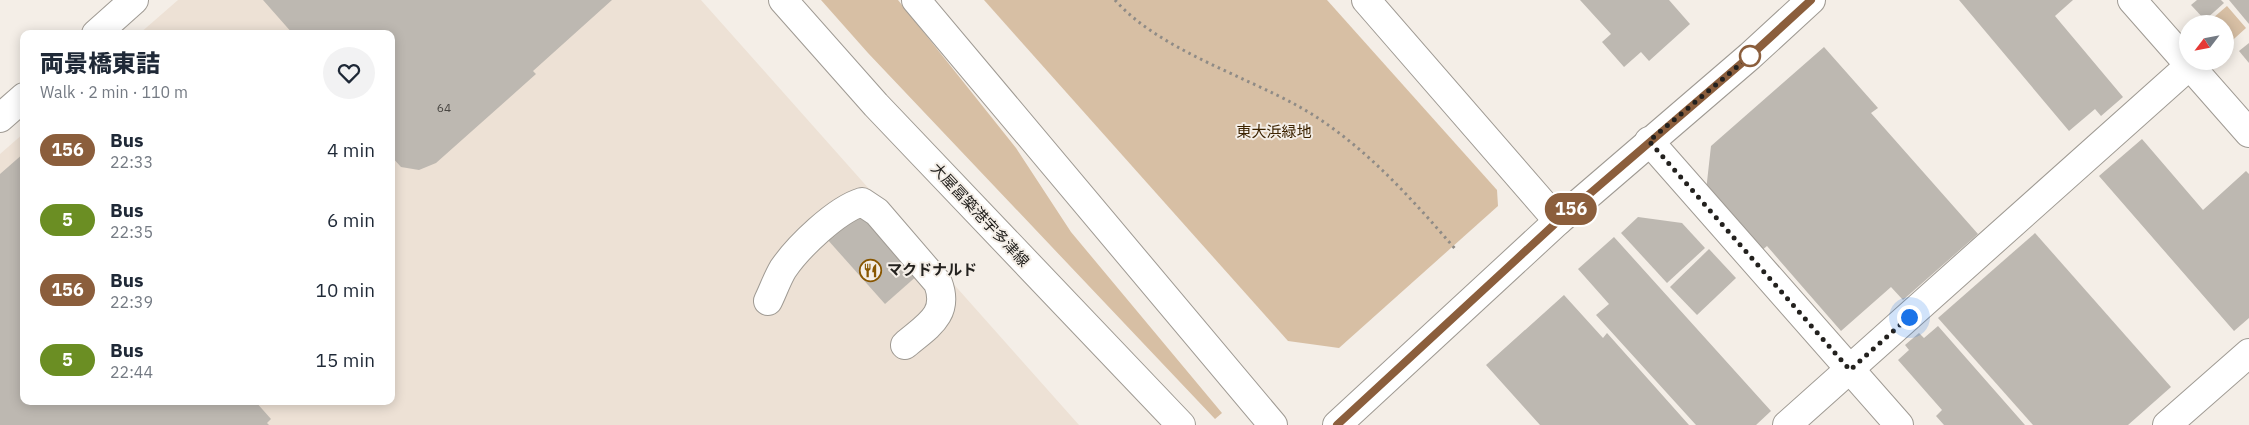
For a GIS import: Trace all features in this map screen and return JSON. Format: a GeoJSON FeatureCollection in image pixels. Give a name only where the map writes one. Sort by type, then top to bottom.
{"type":"FeatureCollection","features":[{"type":"Feature","properties":{"kind":"main road"},"geometry":{"type":"LineString","coordinates":[[100,30],[134,0]]}},
{"type":"Feature","properties":{"kind":"main road","name":"大屋冨築港宇多津線"},"geometry":{"type":"LineString","coordinates":[[783,0],[876,105],[1181,425]]}},
{"type":"Feature","properties":{"kind":"main road"},"geometry":{"type":"LineString","coordinates":[[916,0],[1273,425]]}},
{"type":"Feature","properties":{"kind":"main road"},"geometry":{"type":"LineString","coordinates":[[1366,0],[1558,221]]}},
{"type":"Feature","properties":{"kind":"main road"},"geometry":{"type":"LineString","coordinates":[[1337,425],[1558,221],[1750,56],[1811,0]]}},
{"type":"Feature","properties":{"kind":"main road"},"geometry":{"type":"LineString","coordinates":[[2132,0],[2179,54]]}},
{"type":"Feature","properties":{"kind":"main road"},"geometry":{"type":"LineString","coordinates":[[1788,425],[2185,70]]}},
{"type":"Feature","properties":{"kind":"main road"},"geometry":{"type":"LineString","coordinates":[[2193,70],[2249,133]]}},
{"type":"Feature","properties":{"kind":"main road"},"geometry":{"type":"LineString","coordinates":[[0,118],[20,100]]}},
{"type":"Feature","properties":{"kind":"main road"},"geometry":{"type":"LineString","coordinates":[[1649,141],[1899,425]]}},
{"type":"Feature","properties":{"kind":"main road"},"geometry":{"type":"LineString","coordinates":[[768,301],[782,271],[797,251],[849,206],[862,202],[878,212],[938,283],[944,297],[940,311],[932,321],[905,345]]}},
{"type":"Feature","properties":{"kind":"main road"},"geometry":{"type":"LineString","coordinates":[[2166,425],[2249,353]]}},
{"type":"Feature","properties":{"kind":"path"},"geometry":{"type":"LineString","coordinates":[[1115,0],[1125,12],[1167,41],[1299,107],[1342,136],[1408,196],[1457,251]]}},
{"type":"Feature","properties":{"kind":"shaded area"},"geometry":{"type":"Polygon","coordinates":[[[178,0],[701,0],[1079,425],[0,425],[0,154],[20,136],[20,405],[395,405],[395,30],[144,30],[178,0]]]}},
{"type":"Feature","properties":{"kind":"green space"},"geometry":{"type":"Polygon","coordinates":[[[821,0],[898,0],[1016,148],[1071,232],[1222,413],[1215,419],[868,53],[821,0]]]}},
{"type":"Feature","properties":{"kind":"green space","name":"東大浜緑地"},"geometry":{"type":"Polygon","coordinates":[[[984,0],[1327,0],[1497,190],[1498,206],[1339,348],[1288,341],[984,0]]]}},
{"type":"Feature","properties":{"kind":"green space"},"geometry":{"type":"Polygon","coordinates":[[[2227,6],[2246,28],[2234,39],[2234,15],[2216,15],[2227,6]]]}},
{"type":"Feature","properties":{"kind":"building"},"geometry":{"type":"Polygon","coordinates":[[[263,0],[612,0],[533,71],[536,74],[436,163],[419,170],[401,167],[395,160],[395,30],[289,30],[263,0]]]}},
{"type":"Feature","properties":{"kind":"building"},"geometry":{"type":"Polygon","coordinates":[[[1580,0],[1669,0],[1690,24],[1649,61],[1641,52],[1624,67],[1602,42],[1611,34],[1580,0]]]}},
{"type":"Feature","properties":{"kind":"building"},"geometry":{"type":"Polygon","coordinates":[[[1959,0],[2073,0],[2055,16],[2123,97],[2101,116],[2095,109],[2069,131],[1959,0]]]}},
{"type":"Feature","properties":{"kind":"building"},"geometry":{"type":"Polygon","coordinates":[[[2197,0],[2221,0],[2224,3],[2211,15],[2200,15],[2191,5],[2197,0]]]}},
{"type":"Feature","properties":{"kind":"building"},"geometry":{"type":"Polygon","coordinates":[[[2229,0],[2249,0],[2249,24],[2229,0]]]}},
{"type":"Feature","properties":{"kind":"building"},"geometry":{"type":"Polygon","coordinates":[[[2249,43],[2249,63],[2239,51],[2249,43]]]}},
{"type":"Feature","properties":{"kind":"building"},"geometry":{"type":"Polygon","coordinates":[[[1824,47],[1878,108],[1871,113],[1978,234],[1903,300],[1891,287],[1841,331],[1767,246],[1760,252],[1706,191],[1711,146],[1824,47]]]}},
{"type":"Feature","properties":{"kind":"building"},"geometry":{"type":"Polygon","coordinates":[[[2142,139],[2203,210],[2246,171],[2249,174],[2249,318],[2234,331],[2099,176],[2142,139]]]}},
{"type":"Feature","properties":{"kind":"building"},"geometry":{"type":"Polygon","coordinates":[[[20,156],[20,405],[259,405],[271,419],[267,423],[269,425],[0,425],[0,174],[20,156]]]}},
{"type":"Feature","properties":{"kind":"building"},"geometry":{"type":"Polygon","coordinates":[[[860,209],[919,274],[885,304],[827,239],[860,209]]]}},
{"type":"Feature","properties":{"kind":"building"},"geometry":{"type":"Polygon","coordinates":[[[1638,217],[1682,223],[1705,248],[1667,283],[1621,233],[1638,217]]]}},
{"type":"Feature","properties":{"kind":"building"},"geometry":{"type":"Polygon","coordinates":[[[2035,233],[2171,387],[2128,425],[2033,425],[1938,318],[2035,233]]]}},
{"type":"Feature","properties":{"kind":"building"},"geometry":{"type":"Polygon","coordinates":[[[1614,237],[1771,411],[1756,425],[1696,425],[1596,315],[1609,304],[1578,269],[1614,237]]]}},
{"type":"Feature","properties":{"kind":"building"},"geometry":{"type":"Polygon","coordinates":[[[1709,249],[1736,278],[1697,315],[1670,287],[1709,249]]]}},
{"type":"Feature","properties":{"kind":"building"},"geometry":{"type":"Polygon","coordinates":[[[1564,295],[1603,338],[1607,333],[1689,425],[1540,425],[1486,365],[1564,295]]]}},
{"type":"Feature","properties":{"kind":"building"},"geometry":{"type":"Polygon","coordinates":[[[1938,326],[2025,425],[1944,425],[1936,416],[1942,410],[1898,360],[1909,350],[1905,345],[1919,333],[1924,338],[1938,326]]]}},
{"type":"Feature","properties":{"kind":"bus line","name":"156"},"geometry":{"type":"LineString","coordinates":[[1337,425],[1558,221],[1750,56],[1811,0]]}},
{"type":"Feature","properties":{"kind":"place","name":"マクドナルド"},"geometry":{"type":"Point","coordinates":[871,270]}},
{"type":"Feature","properties":{"kind":"route"},"geometry":{"type":"LineString","coordinates":[[1750,56],[1649,141],[1850,370],[1909,317]]}}]}
